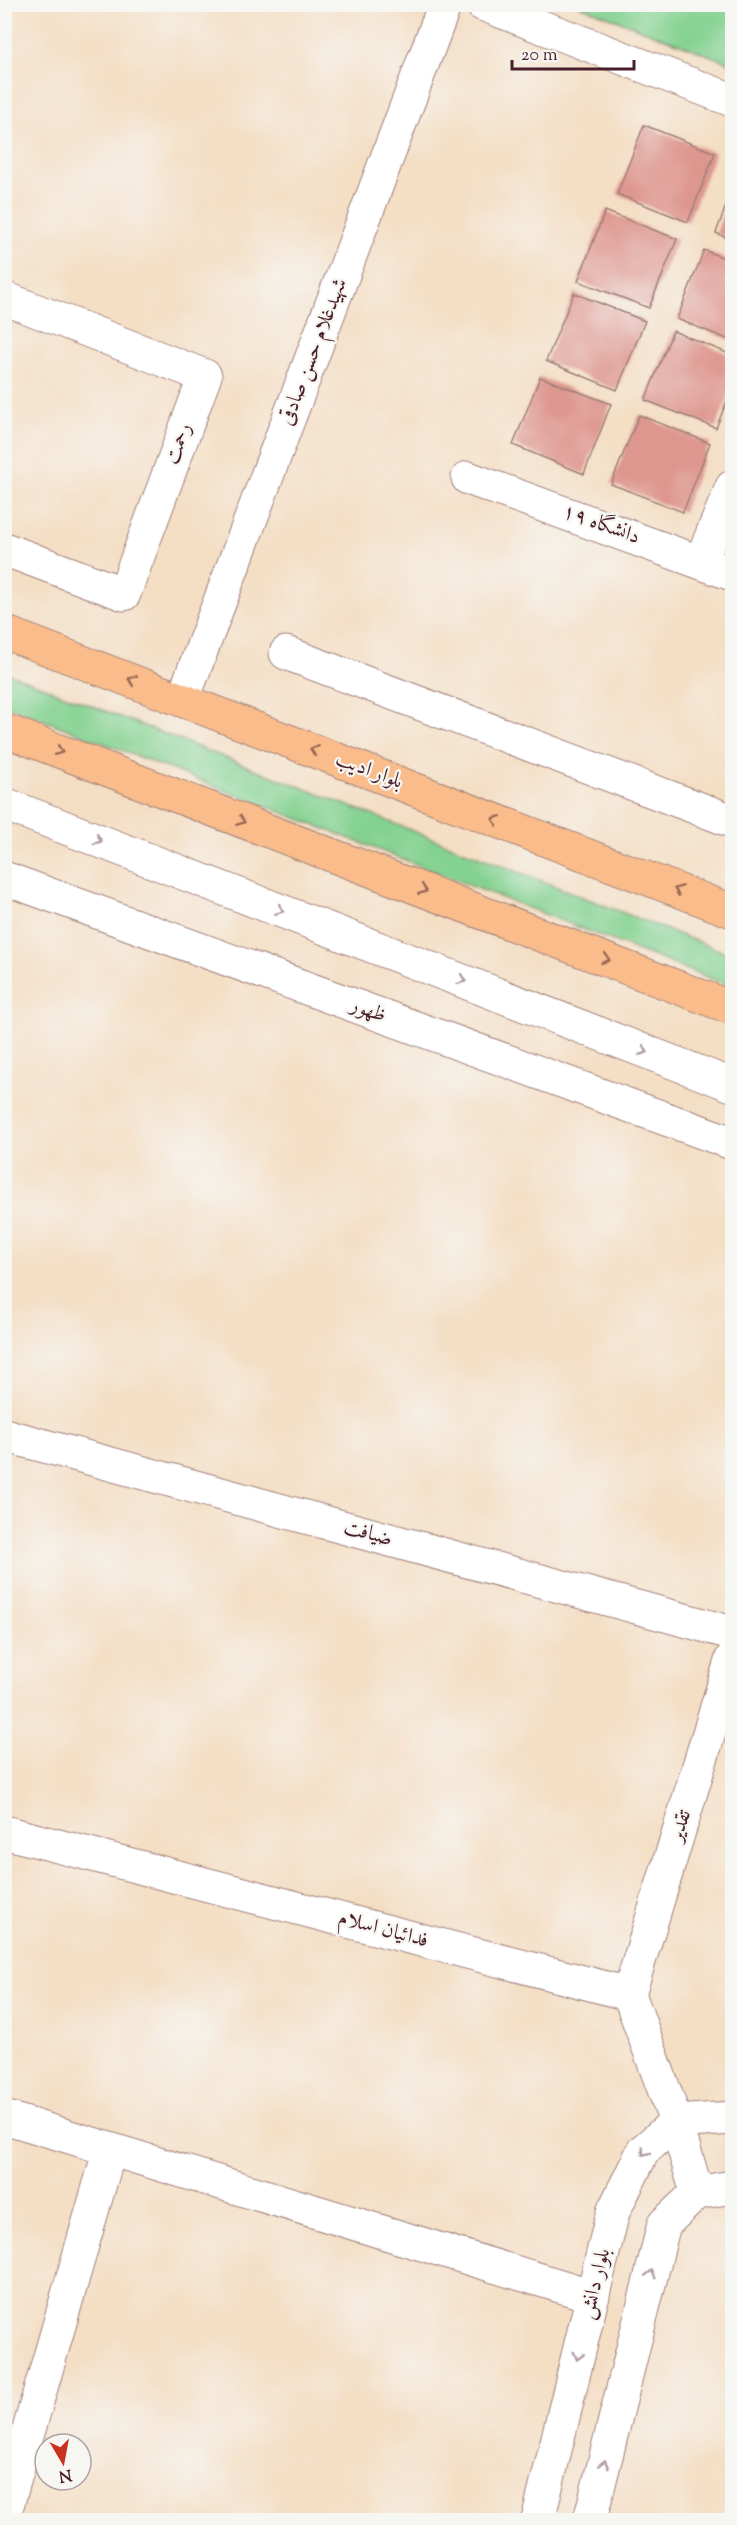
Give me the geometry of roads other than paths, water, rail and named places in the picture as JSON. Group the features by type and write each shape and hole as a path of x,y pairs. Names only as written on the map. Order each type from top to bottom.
{"main road":[{"name":"بلوار ادیب","path":"4,632 732,911"},
{"path":"4,730 732,1008"}],"street":[{"name":"شهیدغلام حسن صادقی","path":"183,699 445,4"},
{"path":"482,4 732,100"},
{"name":"رحمت","path":"4,298 205,376 124,594 4,549"},
{"name":"دانشگاه ۱۹","path":"468,478 702,561 732,574"},
{"path":"702,561 732,487"},
{"path":"286,653 732,821"},
{"path":"4,804 732,1085"},
{"path":"4,831 59,825"},
{"name":"ظهور","path":"4,878 732,1143"},
{"name":"ضیافت","path":"4,1435 732,1633"},
{"name":"تقدیر","path":"628,1994 732,1658"},
{"name":"فدائیان اسلام","path":"4,1832 628,1994"},
{"path":"628,1994 676,2122 697,2193"},
{"path":"4,2118 593,2296"},
{"path":"676,2122 732,2118"},
{"name":"بلوار دانش","path":"538,2520 613,2212 643,2151 676,2122"},
{"path":"4,2516 110,2150"},
{"path":"590,2520 664,2224 697,2193 732,2187"}]}
